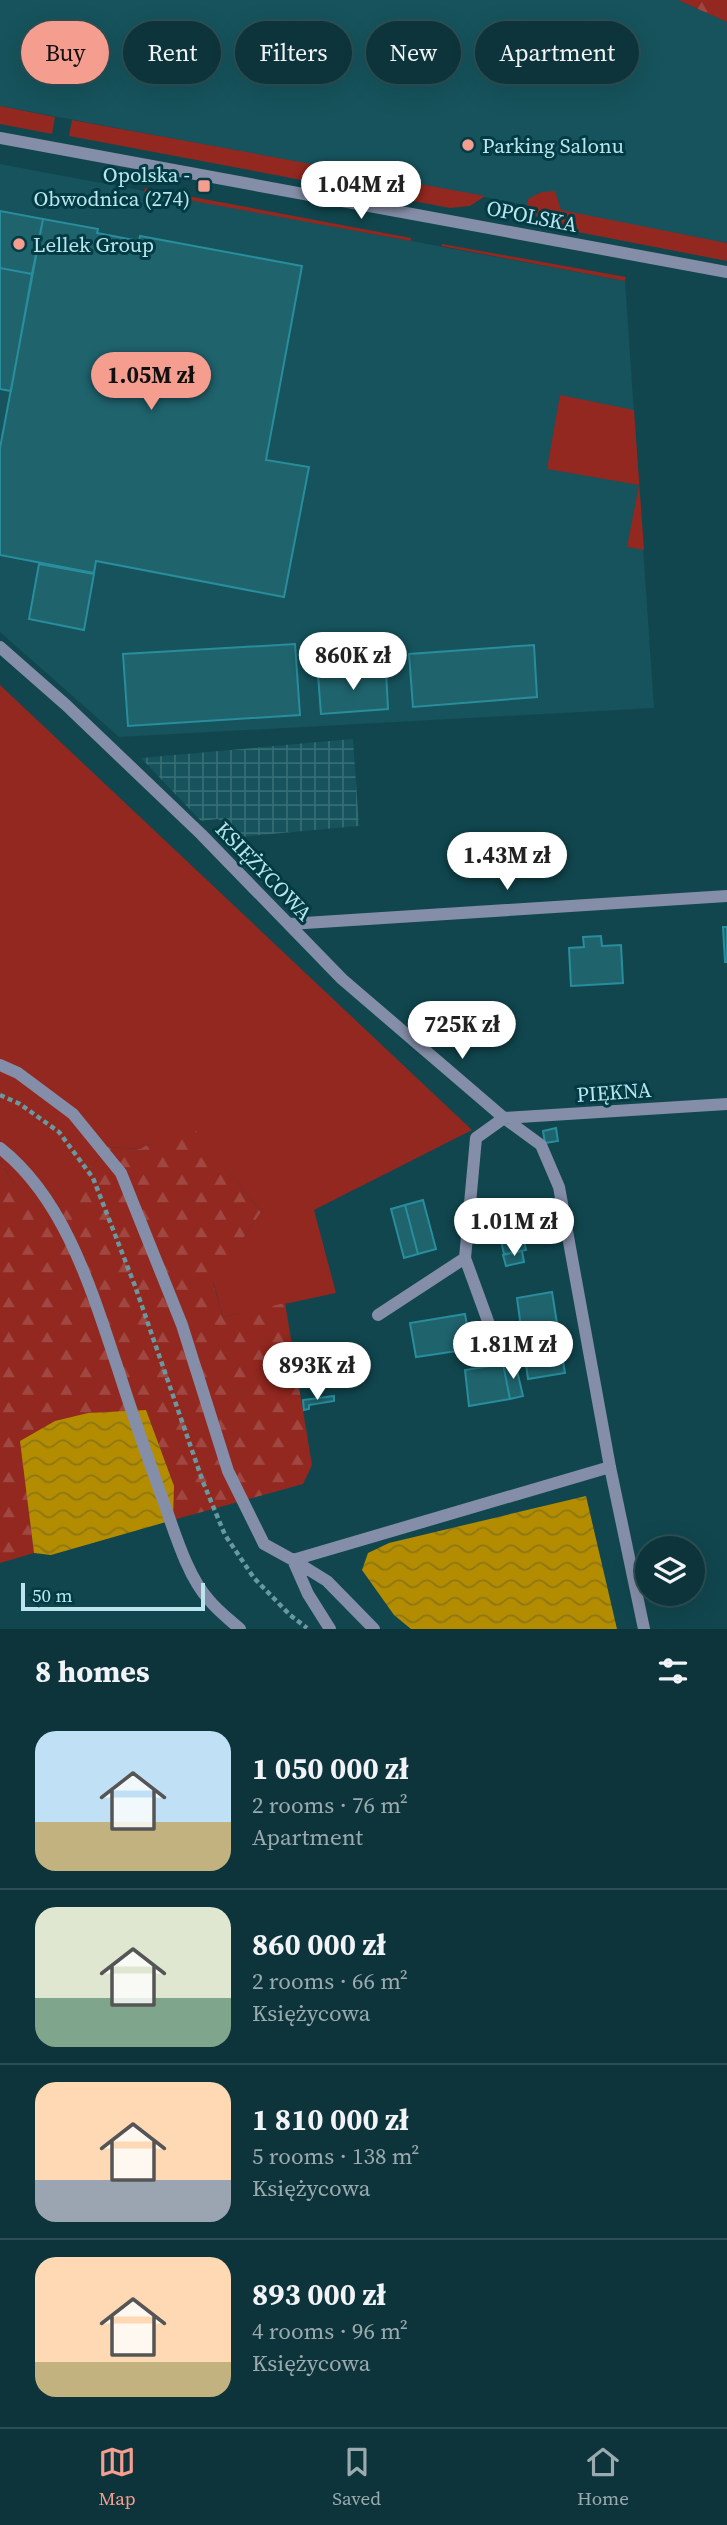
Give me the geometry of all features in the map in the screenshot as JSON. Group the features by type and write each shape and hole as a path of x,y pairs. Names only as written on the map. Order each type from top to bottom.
{"street":[{"name":"OPOLSKA","path":"0,138 727,272"},
{"name":"KSIĘŻYCOWA","path":"0,647 95,732 201,834 342,979 504,1118 541,1145 559,1187 610,1467 644,1629"},
{"path":"289,924 727,896"},
{"path":"0,1065 18,1073 73,1114 121,1173 182,1325 228,1471 264,1544 327,1581 374,1629"},
{"name":"PIĘKNA","path":"504,1118 727,1104"},
{"path":"497,1346 465,1258 476,1138 504,1118"},
{"path":"0,1148 16,1161 39,1189 64,1231 94,1299 183,1556 208,1599 240,1629"},
{"path":"377,1315 465,1258"},
{"path":"293,1560 610,1467"},
{"path":"293,1560 308,1594 330,1629"}],"path":[{"path":"0,1095 20,1104 59,1132 93,1178 135,1286 203,1482 225,1535 254,1578 290,1615 308,1629"}],"shaded area":[{"name":"Parking Salonu","path":"0,0 678,0 727,22 727,243 0,106"},
{"path":"0,164 625,281 654,708 119,737 0,632"},
{"path":"353,739 359,826 228,838 230,828 218,819 201,821 141,758"}],"green space":[{"path":"678,0 727,0 727,22"},
{"path":"0,106 55,117 52,134 0,124"},
{"path":"72,120 485,196 470,206 450,208 69,136"},
{"path":"145,188 411,238 411,241 144,192"},
{"path":"555,191 561,210 727,243 727,261 557,228 540,218 527,204 529,198 542,192"},
{"path":"442,244 626,277 625,281 441,246"},
{"path":"560,395 634,410 644,550 627,547 639,485 547,469"},
{"path":"0,685 472,1130 314,1210 336,1293 223,1317 213,1281 261,1212 189,1123 140,1149 108,1147 40,1228 0,1161"},
{"path":"189,1122 261,1212 213,1282 223,1317 285,1303 312,1465 303,1484 173,1520 21,1441 34,1553 0,1563 0,1161 40,1227 108,1147 140,1149"}],"water":[{"path":"146,1410 174,1486 173,1520 51,1555 34,1553 20,1441 55,1421 88,1413"},
{"path":"586,1496 617,1629 411,1629 394,1615 362,1570 368,1553 389,1543"}],"building":[{"name":"Lellek Group","path":"0,211 43,219 32,274 0,268"},
{"path":"43,219 98,229 97,233 139,241 140,236 302,266 266,460 309,467 284,597 96,561 94,573 0,555 0,448"},
{"path":"0,268 32,274 11,391 0,389"},
{"path":"39,564 94,574 84,630 29,619"},
{"path":"295,644 300,715 128,726 123,654"},
{"path":"534,645 537,697 413,707 409,654"},
{"path":"386,670 388,709 321,714 318,675"},
{"path":"723,927 727,927 727,962 725,962"},
{"path":"601,936 602,946 621,945 623,983 571,986 569,948 584,947 583,937"},
{"path":"556,1128 558,1141 545,1143 543,1131"},
{"path":"423,1200 436,1249 418,1254 405,1205"},
{"path":"405,1205 418,1254 404,1258 391,1209"},
{"path":"523,1237 526,1250 504,1254 501,1241"},
{"path":"522,1251 524,1262 506,1266 503,1255"},
{"path":"552,1292 565,1373 528,1379 517,1298"},
{"path":"465,1314 471,1349 416,1357 410,1323"},
{"path":"515,1362 523,1396 510,1399 503,1364"},
{"path":"503,1364 510,1399 469,1406 465,1370"},
{"path":"334,1396 334,1401 309,1405 309,1409 304,1410 303,1400"}],"place":[{"name":"Parking Salonu","path":"468,145"},
{"name":"Opolska - Obwodnica (274)","path":"204,186"},
{"name":"Lellek Group","path":"19,244"}]}
